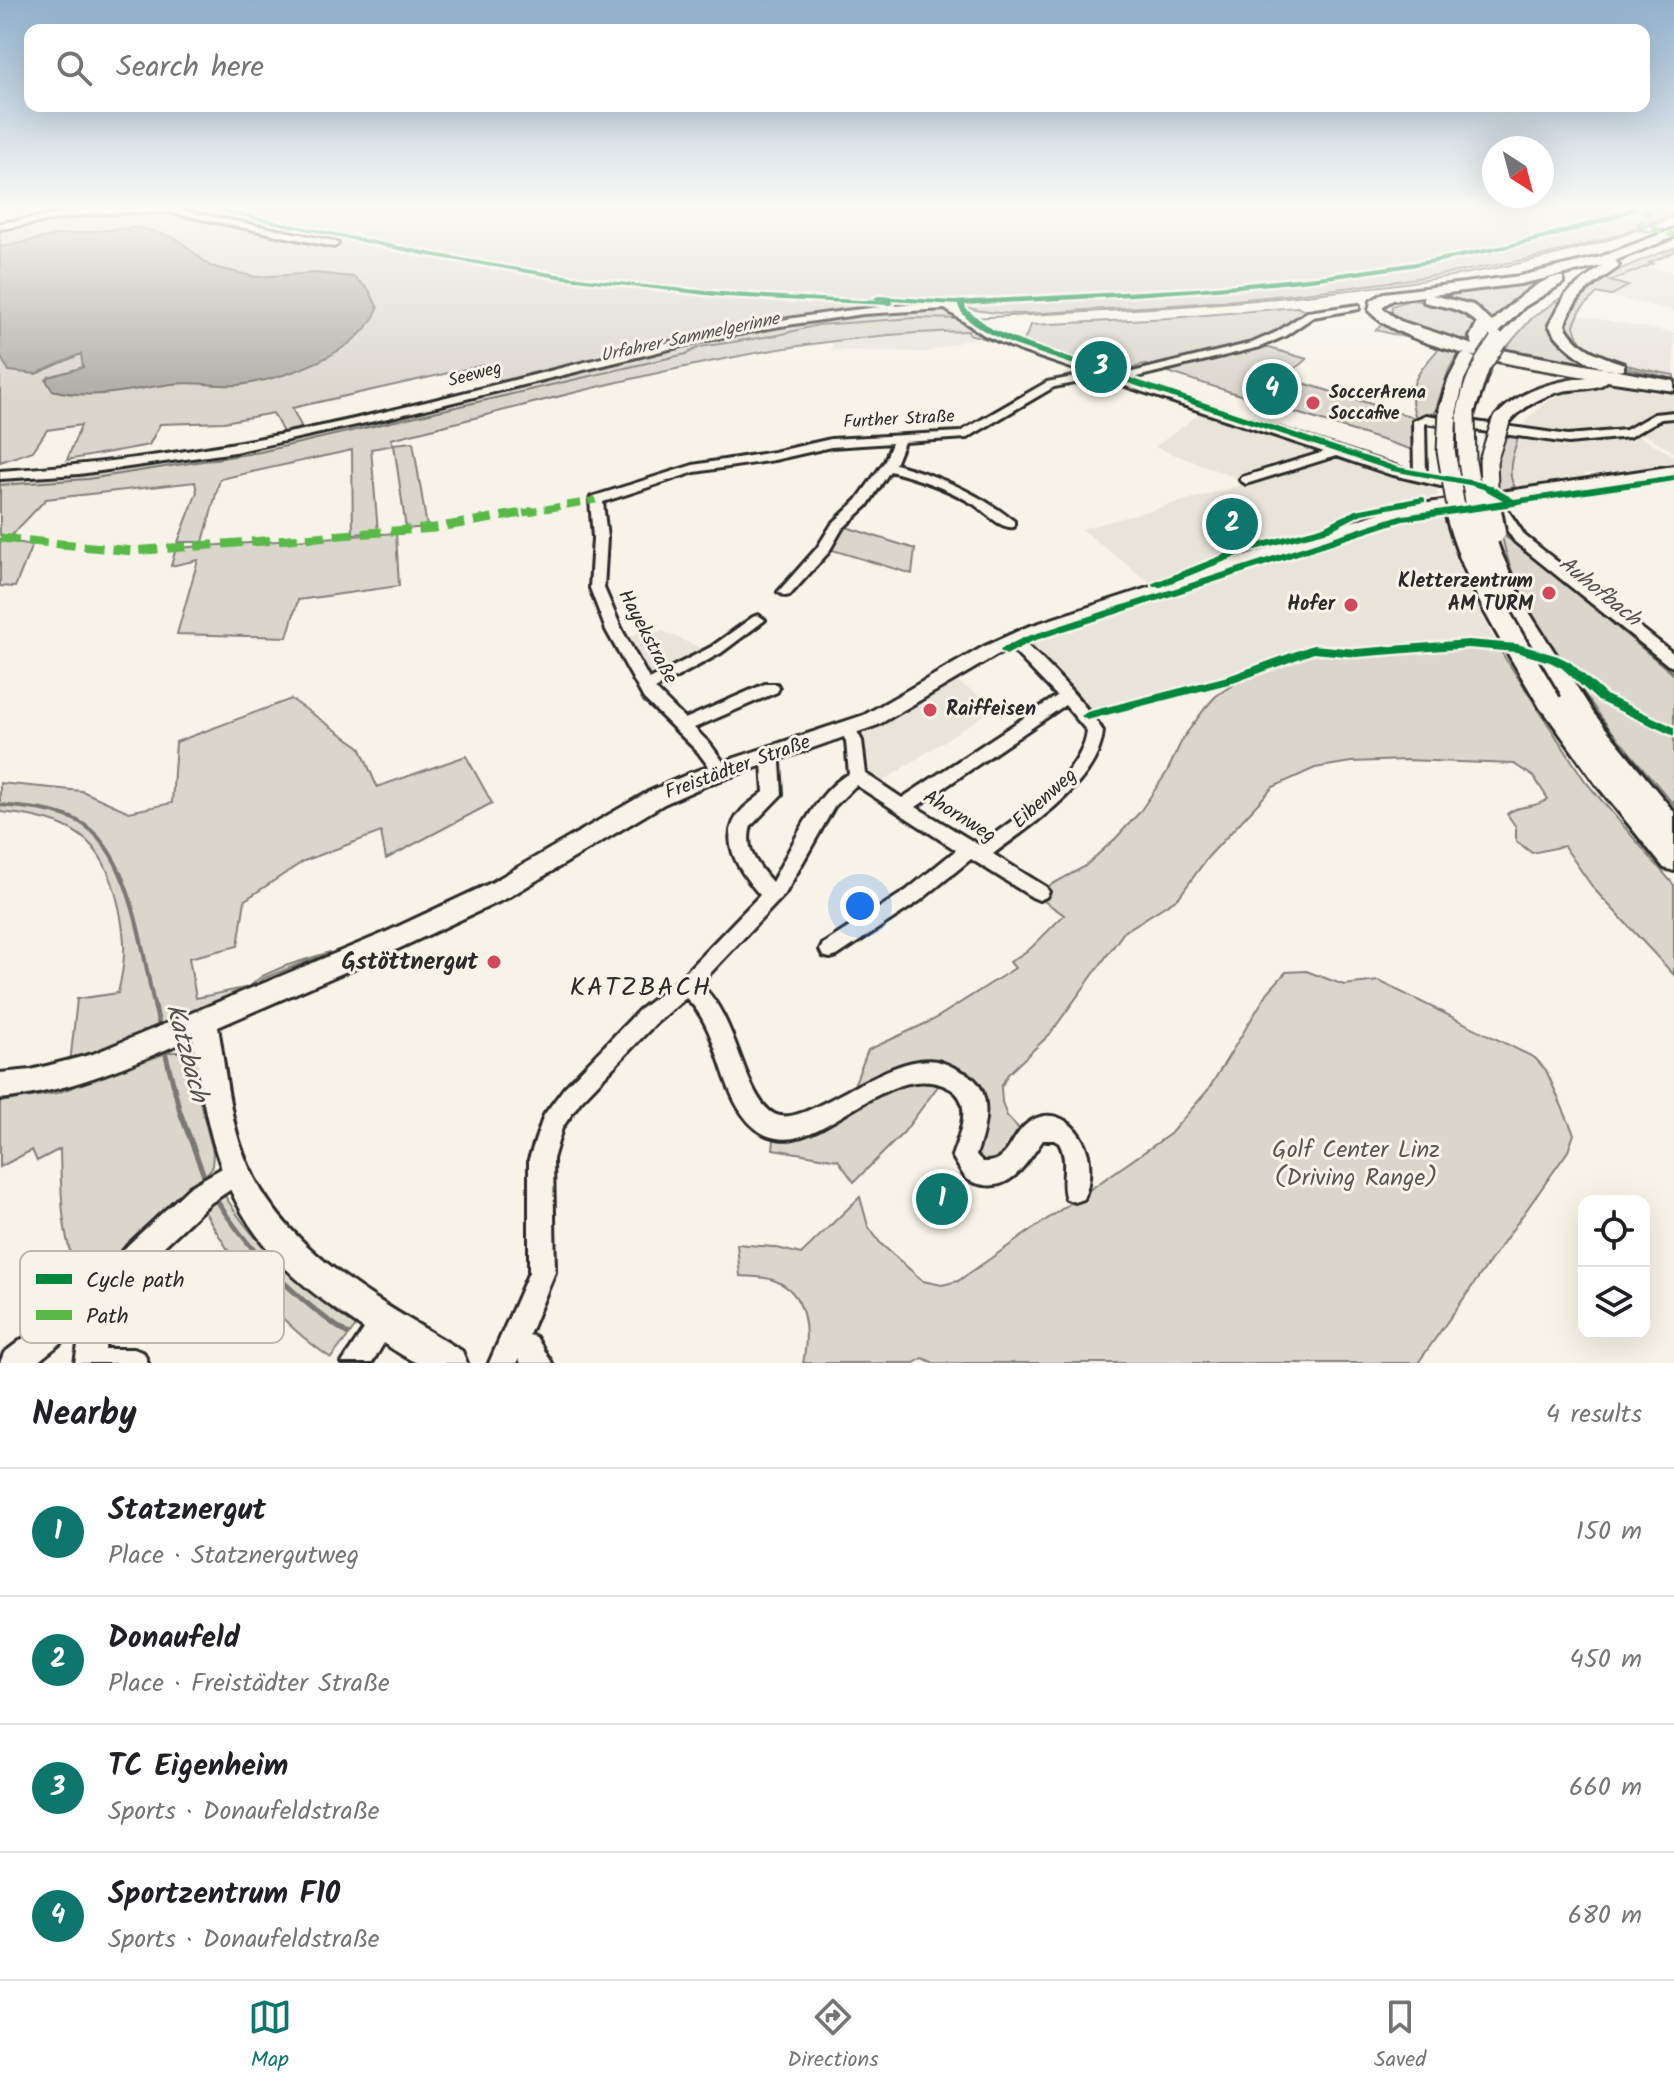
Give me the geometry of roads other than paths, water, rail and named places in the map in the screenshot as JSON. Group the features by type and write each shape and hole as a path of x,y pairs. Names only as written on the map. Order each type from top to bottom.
{"highway":[{"path":"1566,271 1520,280 1389,296 1376,304 1376,311 1394,326 1456,345 1521,360 1649,382"},
{"path":"1485,340 1549,296 1594,271"},
{"path":"1599,271 1571,296 1560,314 1558,330 1570,344 1599,359 1672,382"},
{"path":"1672,382 1543,361 1456,341 1400,324 1388,314 1387,308 1397,301 1411,299 1458,305 1483,320 1485,340 1476,360 1456,380 1457,412 1472,502 1487,550 1510,600 1550,666 1600,737 1674,830"},
{"path":"1510,600 1508,573 1497,542 1488,488 1489,451 1501,421 1522,401 1566,385 1610,381 1672,382"},
{"path":"1457,412 1445,460 1460,529 1500,619 1550,703 1605,777 1674,860"}],"main road":[{"name":"Freistädter Straße","path":"0,1086 60,1077 204,1023 476,902 656,798 721,771 871,720 1011,640 1395,513 1674,471"},
{"path":"204,1023 215,1091 218,1184 248,1197 286,1245 340,1292 450,1363"}],"street":[{"path":"1116,379 1256,345 1276,337 1310,314 1356,307"},
{"name":"Seeweg","path":"0,475 99,469 207,455 349,425 600,362 760,327 882,309 955,308 1006,342 1101,374"},
{"path":"1101,374 1337,452 1471,490 1488,498 1498,506 1520,539 1674,662"},
{"name":"Further Straße","path":"596,500 703,467 841,441 963,435 1051,384 1101,374"},
{"path":"1420,478 1419,423 1426,418 1568,439 1629,433 1658,416 1674,415"},
{"path":"785,592 823,550 837,527 862,503 887,466 899,439"},
{"path":"1246,480 1337,452"},
{"path":"887,466 955,488 981,502 1009,524"},
{"name":"Hayekstraße","path":"596,500 600,538 598,594 645,688 711,756 721,771"},
{"path":"645,688 716,650 758,620"},
{"name":"Eibenweg","path":"830,950 914,895 1067,784 1091,754 1096,734 1092,724 1011,640"},
{"path":"682,727 771,688"},
{"path":"902,807 1066,697"},
{"path":"508,1353 542,1272 541,1159 552,1123 572,1095 647,1017 686,985 784,881 827,803 845,783 858,777 854,741 848,730"},
{"path":"767,756 771,763 773,794 747,816 741,825 738,845 740,854 772,895"},
{"name":"Ahornweg","path":"858,777 1039,892"},
{"path":"686,985 702,997 717,1018 742,1087 769,1125 782,1129 805,1125 890,1078 917,1072 944,1074 966,1087 975,1106 975,1123 964,1156 974,1171 984,1177 996,1174 1013,1163 1036,1131 1053,1129 1069,1139 1079,1154 1075,1190"},
{"path":"140,1251 218,1184"},
{"path":"356,1363 384,1321"},
{"path":"14,1363 39,1343"},
{"path":"89,1363 92,1343"},
{"path":"508,1353 526,1347 538,1363"},
{"path":"103,1363 134,1363"}],"waterway":[{"name":"Urfahrer Sammelgerinne","path":"970,318 1242,301 1419,281 1481,271"},
{"name":"Urfahrer Sammelgerinne","path":"0,485 88,479 260,452 686,354 700,347 778,335 818,325 915,318 963,319"},
{"name":"Auhofbach","path":"1504,535 1527,551"},
{"name":"Auhofbach","path":"1548,569 1674,674"},
{"name":"Katzbach","path":"0,805 59,814 78,821 96,835 111,855 132,905 155,1009"},
{"name":"Katzbach","path":"155,1007 160,1028"},
{"name":"Katzbach","path":"164,1047 180,1112 206,1181"},
{"name":"Katzbach","path":"215,1198 254,1251"},
{"name":"Katzbach","path":"284,1283 348,1334"}],"place":[{"name":"TC Eigenheim","path":"1101,367"},
{"name":"Sportzentrum F10","path":"1272,389"},
{"name":"SoccerArena Soccafive","path":"1313,403"},
{"name":"Donaufeld","path":"1232,524"},
{"name":"Kletterzentrum AM TURM","path":"1549,593"},
{"name":"Hofer","path":"1351,605"},
{"name":"Raiffeisen","path":"930,710"},
{"name":"Gstöttnergut","path":"494,962"},
{"name":"Statznergut","path":"942,1199"}],"district":[{"name":"KATZBACH","path":"641,988"}],"park label":[{"name":"Golf Center Linz (Driving Range)","path":"1356,1164"}]}
